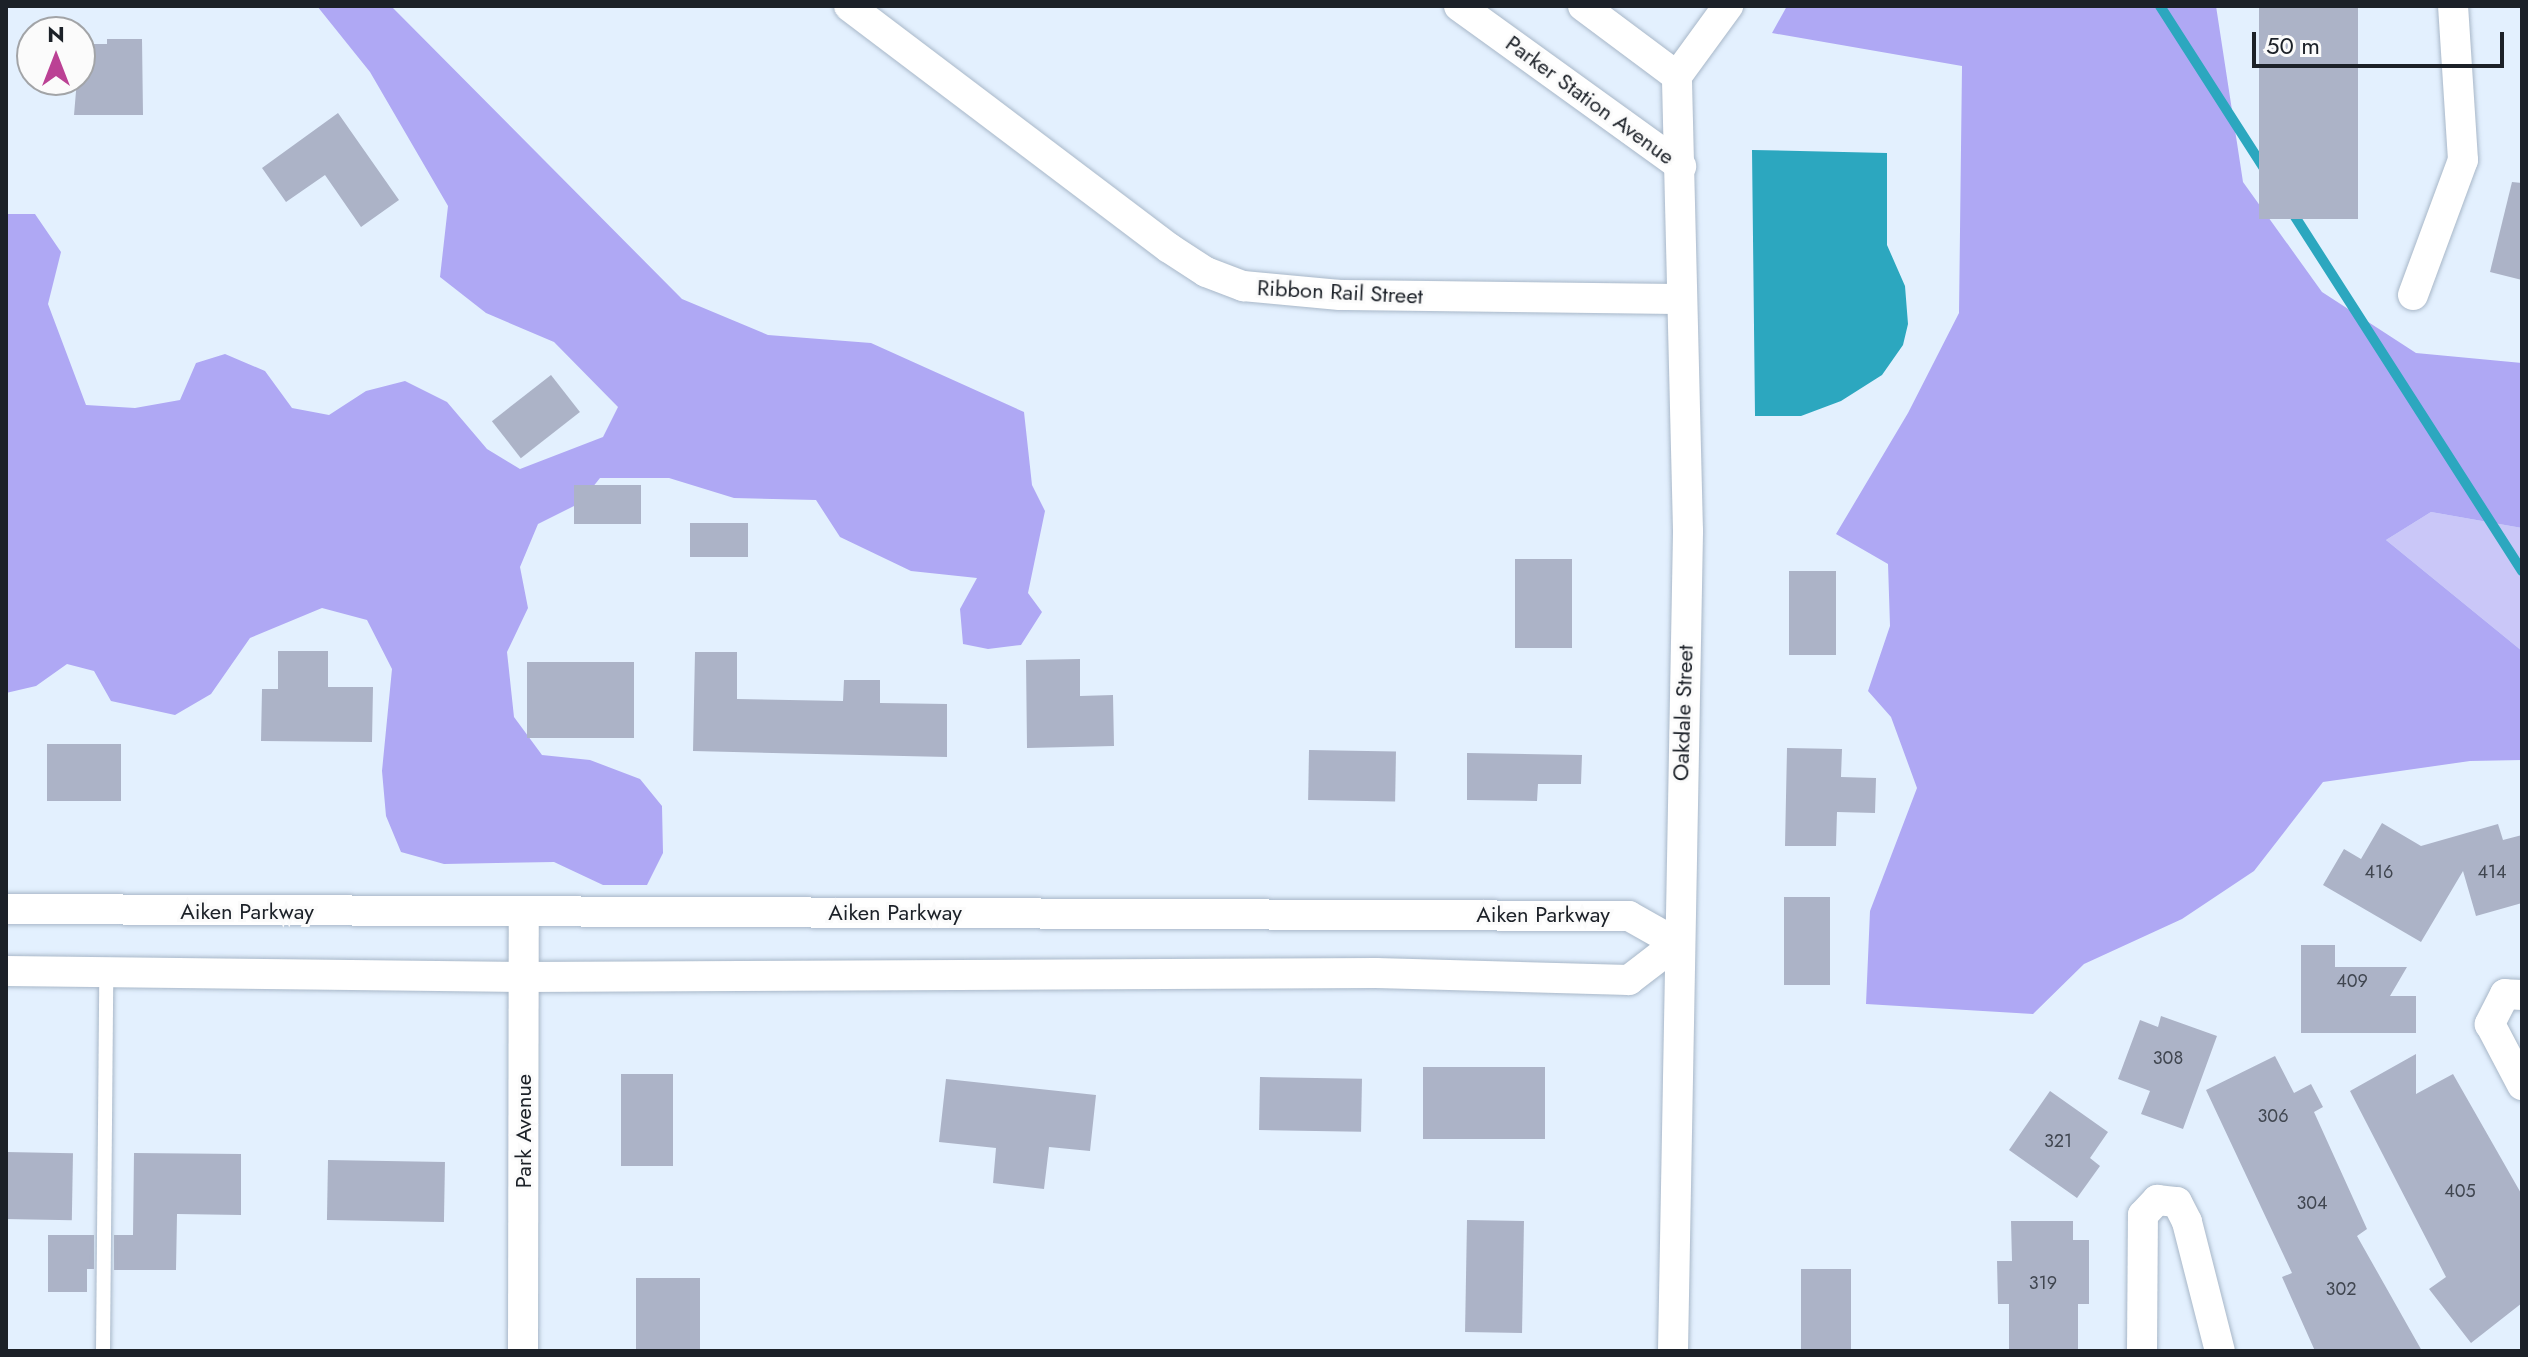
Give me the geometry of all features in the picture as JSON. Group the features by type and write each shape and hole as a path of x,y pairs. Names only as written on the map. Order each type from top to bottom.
{"street":[{"name":"Ribbon Rail Street","path":"849,6 1169,248 1206,272 1243,286 1340,295 1682,299"},
{"name":"Parker Station Avenue","path":"1459,6 1681,166"},
{"path":"1583,6 1677,76 1728,6"},
{"path":"2413,295 2463,160 2453,6"},
{"name":"Oakdale Street","path":"1673,1351 1677,943 1688,531 1677,76"},
{"name":"Aiken Parkway","path":"6,909 1629,916 1677,943"},
{"name":"Park Avenue","path":"523,1351 524,912"},
{"path":"6,971 524,977 1376,973 1629,980 1677,943"},
{"path":"2522,995 2505,994 2490,1024 2522,1085"},
{"path":"2142,1351 2143,1215 2157,1200 2177,1202 2187,1222 2220,1351"}],"lane":[{"path":"103,1351 106,973"}],"shaded area":[{"path":"317,6 391,6 682,299 768,335 871,343 1024,412 1032,485 1045,511 1028,593 1042,612 1021,645 988,649 963,644 960,609 977,578 911,571 840,537 816,500 734,498 669,478 600,478 580,503 538,524 520,567 528,608 507,652 514,717 542,755 590,760 640,779 662,806 663,853 647,885 603,885 554,862 444,864 401,852 386,816 382,771 392,669 367,620 322,608 250,638 211,694 175,715 111,701 94,671 67,664 36,686 6,693 6,214 35,214 61,252 48,304 86,405 135,408 180,400 196,363 225,354 265,371 292,408 329,415 366,391 405,381 447,402 487,449 520,469 603,437 618,407 554,342 486,313 440,277 448,206 370,72"},
{"path":"1787,6 2216,6 2243,182 2322,292 2416,353 2522,363 2522,528 2431,512 2386,540 2522,651 2522,760 2470,761 2323,782 2254,871 2182,919 2084,964 2033,1014 1866,1004 1870,911 1917,788 1891,717 1868,691 1890,626 1888,564 1836,534 1908,413 1959,313 1962,66 1772,33"},
{"path":"1752,150 1887,153 1887,245 1905,286 1908,324 1903,345 1882,375 1841,401 1801,416 1755,416"},
{"path":"2431,512 2522,528 2522,651 2386,540"}],"building":[{"path":"2259,6 2358,6 2358,219 2259,219"},
{"path":"107,39 142,39 143,115 74,115 76,96 96,96 96,44 107,44"},
{"path":"338,113 399,200 361,227 325,175 286,202 262,168"},
{"path":"2512,182 2522,183 2522,280 2490,272"},
{"path":"551,375 580,412 521,458 492,421"},
{"path":"574,485 641,485 641,524 574,524"},
{"path":"690,523 748,523 748,557 690,557"},
{"path":"1515,559 1572,559 1572,648 1515,648"},
{"path":"1789,571 1836,571 1836,655 1789,655"},
{"path":"278,651 328,651 328,687 373,687 372,742 261,741 262,689 278,689"},
{"path":"695,652 737,652 737,699 843,701 844,680 880,680 880,703 947,704 947,757 693,751"},
{"path":"1080,659 1080,696 1113,695 1114,746 1027,748 1026,660"},
{"path":"527,662 634,662 634,738 527,738"},
{"path":"47,744 121,744 121,801 47,801"},
{"path":"1787,748 1842,749 1841,777 1876,778 1875,813 1837,812 1836,846 1785,846"},
{"path":"1309,750 1396,752 1395,802 1308,800"},
{"path":"1467,753 1582,755 1581,784 1538,784 1537,801 1467,800"},
{"path":"2382,823 2421,846 2498,824 2503,840 2522,835 2522,903 2476,916 2463,871 2421,942 2323,885 2344,849 2361,859"},
{"path":"1784,897 1830,897 1830,985 1784,985"},
{"path":"2301,945 2335,945 2335,967 2407,967 2390,996 2416,996 2416,1033 2301,1033"},
{"path":"2161,1016 2217,1036 2183,1129 2141,1114 2150,1091 2118,1079 2140,1020 2158,1027"},
{"path":"2416,1054 2416,1094 2453,1074 2522,1195 2522,1303 2471,1343 2429,1289 2446,1277 2350,1091"},
{"path":"2275,1056 2294,1093 2311,1084 2323,1107 2314,1112 2367,1229 2357,1236 2422,1351 2315,1351 2282,1277 2292,1273 2206,1090"},
{"path":"1423,1067 1545,1067 1545,1139 1423,1139"},
{"path":"621,1074 673,1074 673,1166 621,1166"},
{"path":"1260,1077 1362,1079 1361,1132 1259,1130"},
{"path":"946,1079 1096,1095 1090,1151 1049,1147 1044,1189 993,1183 996,1148 939,1142"},
{"path":"2050,1091 2108,1132 2090,1158 2100,1166 2077,1198 2009,1150"},
{"path":"6,1152 73,1153 72,1220 6,1219"},
{"path":"134,1153 241,1154 241,1215 177,1214 176,1270 114,1270 114,1235 133,1235"},
{"path":"328,1160 445,1162 444,1222 327,1220"},
{"path":"1467,1220 1524,1221 1522,1333 1465,1332"},
{"path":"2011,1221 2073,1221 2073,1240 2089,1240 2089,1304 2078,1304 2078,1351 2009,1351 2009,1304 1998,1304 1997,1261 2012,1261"},
{"path":"48,1235 94,1235 94,1269 87,1269 87,1292 48,1292"},
{"path":"1801,1269 1851,1269 1851,1351 1801,1351"},
{"path":"636,1278 700,1278 700,1351 636,1351"}],"waterway":[{"path":"2160,6 2522,571"}]}
